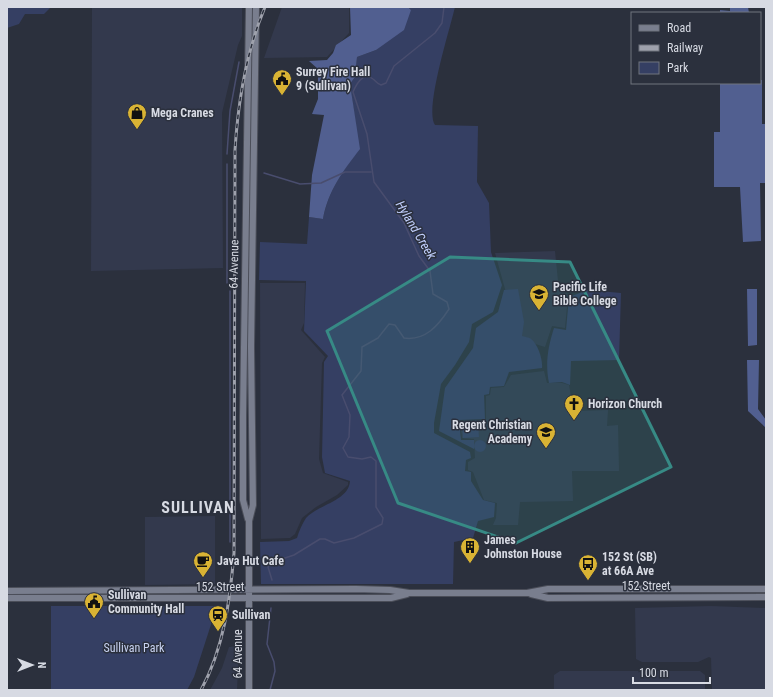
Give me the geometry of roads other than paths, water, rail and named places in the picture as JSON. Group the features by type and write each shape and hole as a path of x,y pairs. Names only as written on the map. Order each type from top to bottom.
{"main road":[{"name":"64 Avenue","path":"249,7 243,500 249,521"},
{"name":"64 Avenue","path":"249,690 249,521 252,505 251,347 256,7"},
{"path":"246,209 253,209"},
{"name":"152 Street","path":"7,591 390,590 409,593 527,593 548,589 766,589"},
{"name":"152 Street","path":"7,598 391,598 409,593"},
{"name":"152 Street","path":"527,593 548,598 766,597"}],"waterway":[{"name":"Hyland Creek","path":"272,580 268,567 270,563 294,555 320,539 325,539 334,543 354,538 382,524 383,518 376,507 376,461 371,457 362,459 348,457 343,448 349,437 350,415 342,395 361,371 362,347 378,338 389,324 395,325 404,338 418,337 425,335 430,331 449,309 447,302 433,294 430,271 419,256 404,223 374,182 367,134 353,92 360,80 366,77 369,77 381,85 386,83 394,66 435,33 442,23 444,7"},
{"path":"227,154 230,111 239,62"},
{"path":"227,164 227,283"},
{"path":"264,173 300,184 321,183 345,172 371,172"},
{"path":"230,291 230,542"},
{"name":"Hyland Creek","path":"270,690 275,671 274,662 267,644 271,608"}],"railway":[{"path":"201,690 209,674 225,623 234,553 235,150 238,114 244,77 258,24 265,7"}],"place":[{"name":"Surrey Fire Hall 9 (Sullivan)","path":"282,96"},
{"name":"Mega Cranes","path":"137,130"},
{"name":"Pacific Life Bible College","path":"539,311"},
{"name":"Horizon Church","path":"574,421"},
{"name":"Regent Christian Academy","path":"546,449"},
{"name":"James Johnston House","path":"470,564"},
{"name":"Java Hut Cafe","path":"203,578"},
{"name":"152 St (SB) at 66A Ave","path":"588,581"},
{"name":"Sullivan Community Hall","path":"94,619"},
{"name":"Sullivan","path":"218,632"}],"district":[{"name":"SULLIVAN","path":"198,507"}],"park label":[{"name":"Sullivan Park","path":"134,648"}]}
